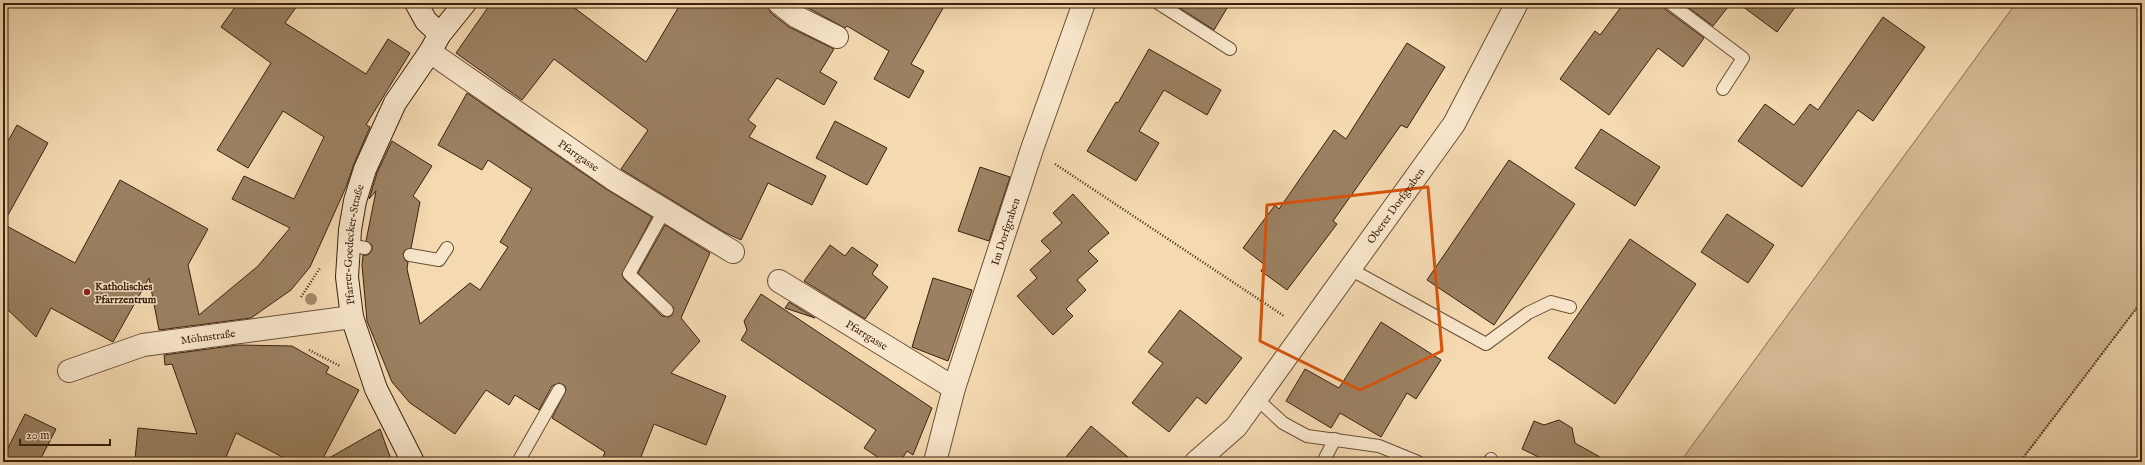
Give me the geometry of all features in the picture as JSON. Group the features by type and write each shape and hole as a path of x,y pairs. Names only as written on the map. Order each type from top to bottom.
{"street":[{"name":"Pfarrgasse","path":"416,3 426,21 435,43 613,179 733,252"},
{"name":"Pfarrer-Goedecker-Straße","path":"413,462 376,389 352,317 347,277 357,246 355,201 365,169 395,103 435,43 465,3"},
{"path":"779,3 797,17 837,37"},
{"name":"Im Dorfgraben","path":"935,462 954,388 1032,149 1084,3"},
{"name":"Oberer Dorfgraben","path":"1196,462 1236,427 1454,124 1517,3"},
{"name":"Pfarrgasse","path":"779,281 954,388"},
{"name":"Möhnstraße","path":"69,371 143,345 352,317"}],"lane":[{"path":"1158,3 1230,49"},
{"path":"1670,3 1742,58 1723,89"},
{"path":"664,211 629,274 667,310"},
{"path":"410,255 439,260 448,248"},
{"path":"1350,269 1486,344 1528,313 1551,302 1570,307"},
{"path":"518,462 559,390"},
{"path":"1256,398 1283,423 1306,436 1379,446 1418,462"},
{"path":"1322,462 1335,439"}],"path":[{"path":"1032,149 1306,330"},
{"path":"2020,462 2142,301"}],"highlighted area":[{"path":"1428,187 1442,351 1360,390 1260,341 1267,205"}],"shaded area":[{"path":"2016,3 2142,3 2142,301 2020,462 1680,462"},
{"path":"2142,449 2142,462 2132,462"}],"building":[{"path":"238,3 299,3 285,23 366,74 388,39 410,53 366,125 370,127 346,187 310,267 291,290 251,318 159,330 149,278 113,342 51,308 36,337 3,305 3,224 75,263 120,180 208,229 188,265 199,315 258,266 290,228 232,199 244,176 294,199 324,137 283,111 248,168 217,150 271,63 221,27"},
{"path":"491,3 568,3 646,62 681,3 767,3 771,13 789,27 834,49 820,72 837,82 824,105 777,78 748,120 756,126 749,137 826,176 812,205 768,183 741,240 724,232 621,169 648,130 554,59 522,100 456,53"},
{"path":"799,3 946,3 911,64 924,71 909,98 874,79 889,51 847,26 845,28"},
{"path":"1172,3 1230,3 1214,30"},
{"path":"1624,3 1663,3 1665,9 1704,38 1683,67 1658,48 1609,115 1560,79 1595,31 1600,35"},
{"path":"1682,3 1731,3 1713,26"},
{"path":"1738,3 1798,3 1777,32"},
{"path":"1883,17 1925,47 1873,121 1858,110 1802,187 1738,141 1765,104 1794,125 1810,104 1818,110"},
{"path":"1407,43 1445,67 1407,128 1401,125 1333,221 1337,224 1287,290 1261,271 1265,265 1243,248 1275,205 1279,209 1334,130 1346,139"},
{"path":"1149,49 1221,90 1207,115 1164,90 1139,131 1159,143 1136,181 1087,151 1116,102 1118,103"},
{"path":"467,93 606,189 652,217 622,274 624,279 662,316 669,317 672,315 674,308 638,273 665,225 710,253 681,318 700,341 671,373 726,396 706,445 654,424 639,462 601,462 605,452 552,418 566,390 565,386 559,383 552,386 539,410 515,395 509,405 486,390 455,434 410,403 392,382 367,321 362,265 363,255 368,255 372,250 372,245 366,241 376,191 369,199 377,173 392,141 432,166 413,196 420,202 411,248 405,250 403,254 405,260 408,262 407,269 420,324 470,283 480,290 508,247 500,242 532,189 488,160 482,170 438,145"},
{"path":"835,121 887,148 867,185 816,158"},
{"path":"17,125 48,143 3,224 3,150"},
{"path":"1601,129 1660,167 1635,206 1575,168"},
{"path":"1509,160 1575,204 1494,325 1427,280"},
{"path":"980,167 1010,177 989,241 958,231"},
{"path":"1073,194 1109,233 1088,251 1098,261 1077,280 1086,290 1066,309 1073,316 1053,335 1017,296 1037,278 1030,270 1051,251 1041,241 1062,223 1053,213"},
{"path":"1727,214 1774,245 1748,283 1701,252"},
{"path":"1630,239 1696,284 1615,404 1548,358"},
{"path":"830,245 845,256 852,247 878,265 872,274 888,287 865,319 804,281"},
{"path":"933,278 972,290 948,361 912,347"},
{"path":"761,294 932,408 913,455 907,451 900,462 885,462 864,448 876,430 741,340 747,330 744,321"},
{"path":"789,302 815,318 785,308"},
{"path":"1180,310 1242,358 1206,404 1197,397 1169,432 1132,403 1163,363 1148,352"},
{"path":"1381,322 1441,360 1416,399 1407,393 1381,437 1340,413 1331,428 1286,401 1305,369 1339,388"},
{"path":"238,345 292,346 329,367 326,373 359,390 321,462 292,462 236,433 224,462 169,462 135,459 138,428 197,434 172,364 165,365 164,355"},
{"path":"25,414 56,429 39,462 3,462 3,458"},
{"path":"1559,420 1572,428 1575,443 1609,462 1549,462 1522,449 1534,421 1544,425"},
{"path":"1091,426 1134,462 1062,462"},
{"path":"380,429 392,462 322,462"}],"place":[{"name":"Katholisches Pfarrzentrum","path":"87,292"}]}
